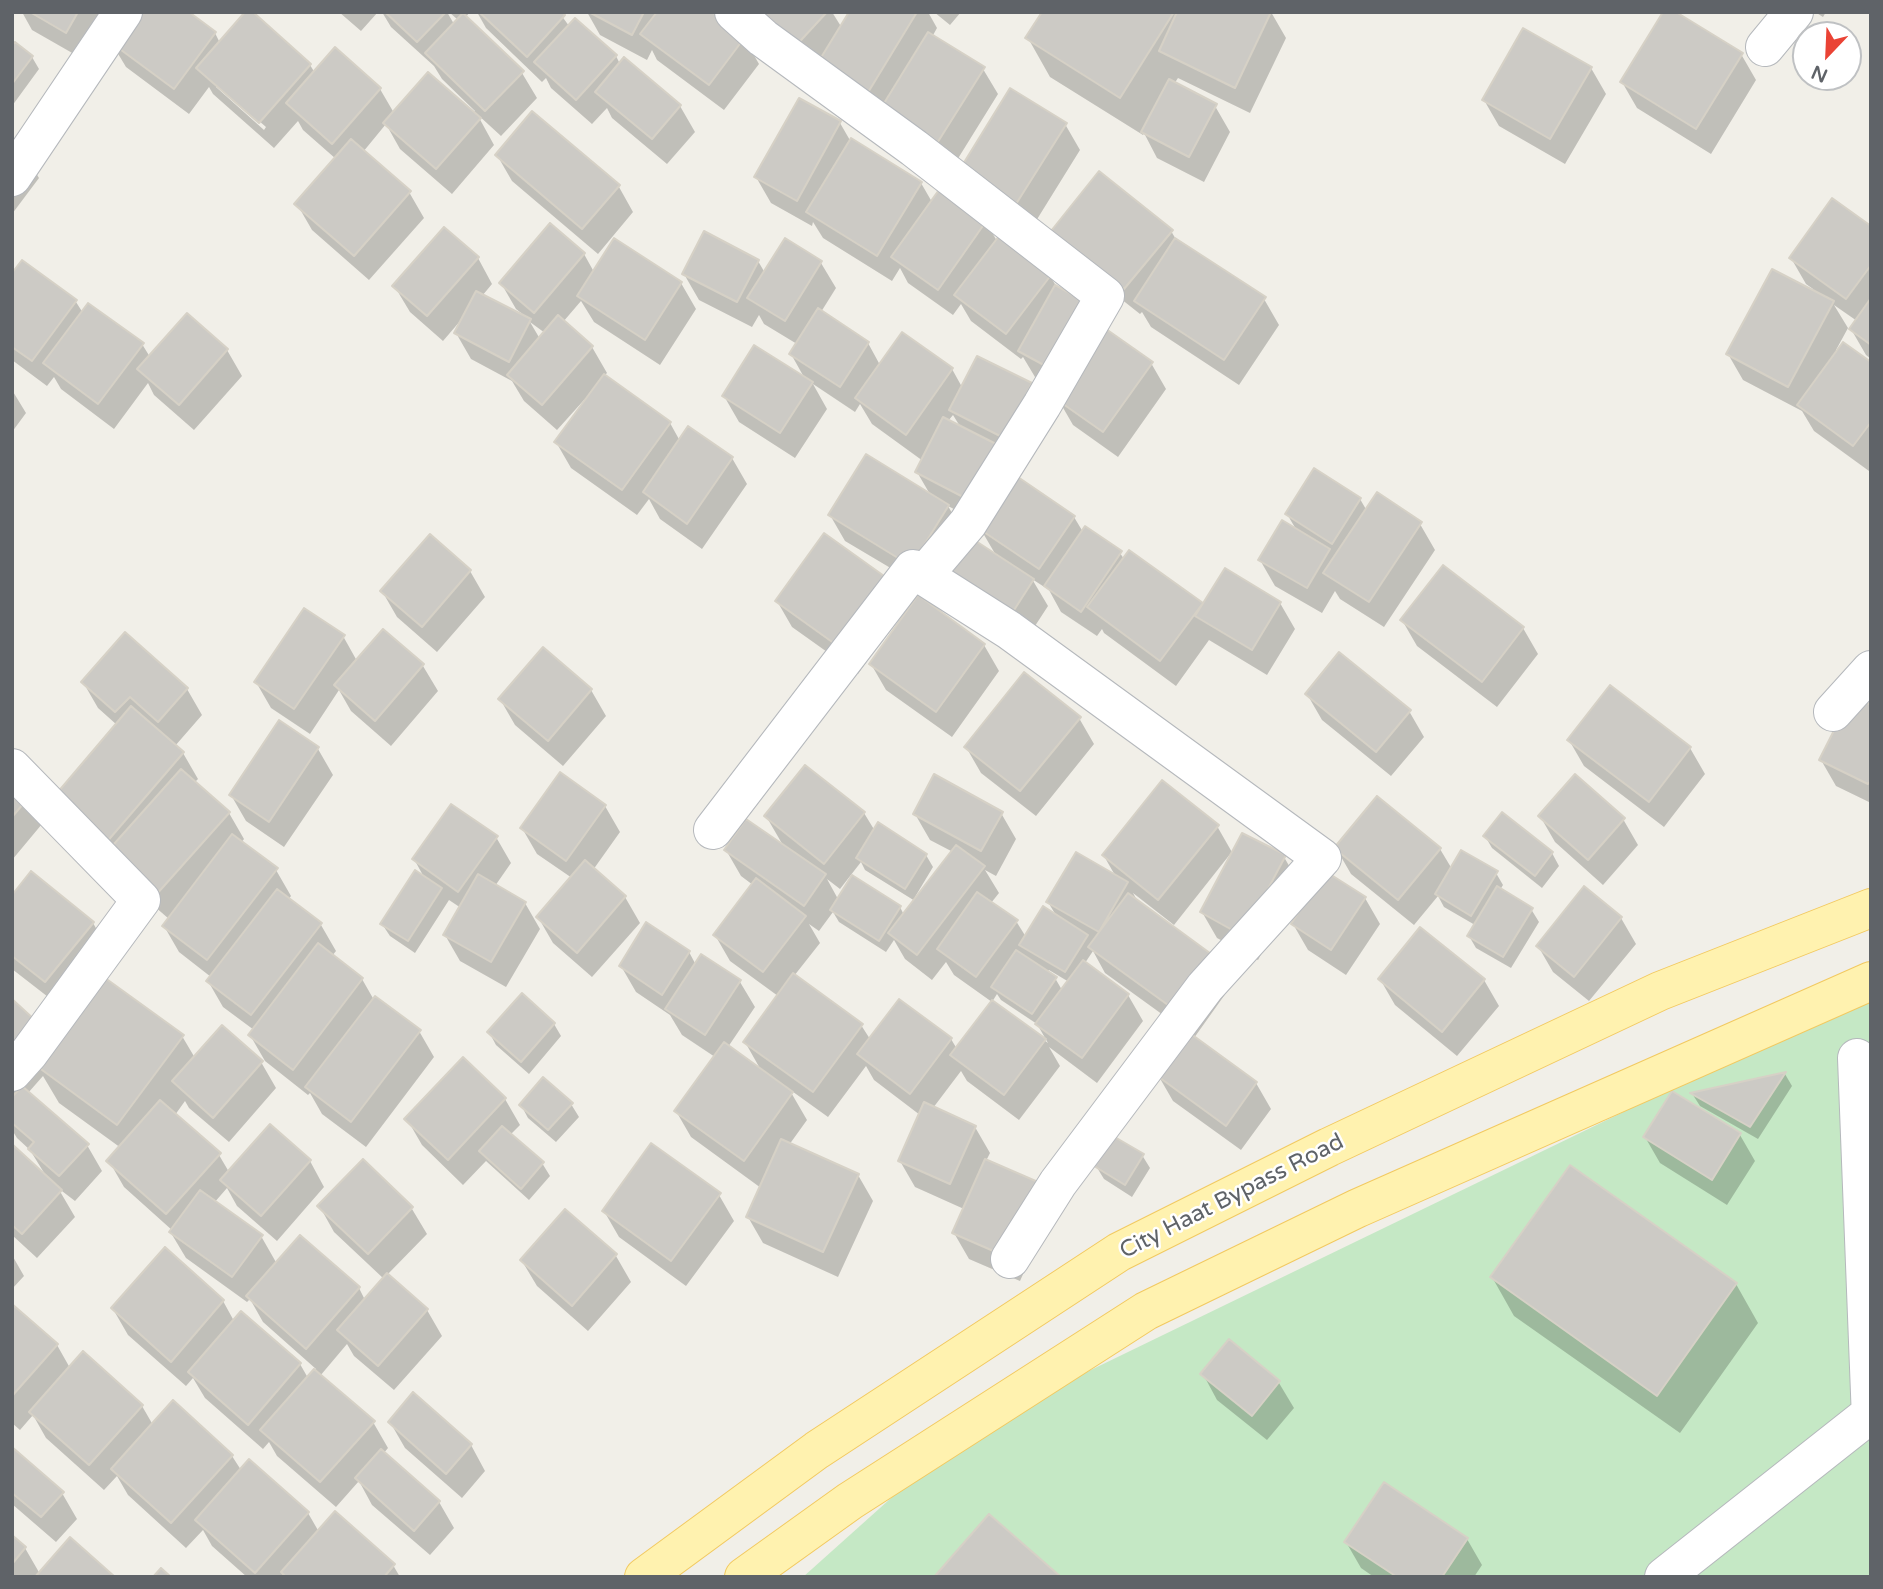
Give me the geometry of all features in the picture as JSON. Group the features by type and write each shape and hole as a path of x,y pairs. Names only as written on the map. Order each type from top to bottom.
{"main road":[{"name":"City Haat Bypass Road","path":"644,1577 817,1450 1119,1252 1329,1147 1660,991 1871,908"},
{"path":"744,1577 850,1501 1146,1311 1358,1208 1871,981"}],"street":[{"path":"12,177 123,12"},
{"path":"733,12 763,38 914,148 1105,296 1042,405 968,523 923,576"},
{"path":"1765,47 1794,12"},
{"path":"713,830 913,569 1009,630 1322,858 1205,987 1058,1183 1010,1259"},
{"path":"1833,712 1871,670"},
{"path":"12,768 141,900 29,1053 12,1072"},
{"path":"1664,1577 1870,1417 1868,1286 1857,1058"}],"green space":[{"path":"1871,992 1871,1577 803,1577 967,1430"}],"building":[{"path":"30,12 78,12 66,33"},
{"path":"130,12 189,12 216,32 174,89 109,41"},
{"path":"245,12 253,12 311,64 259,123 196,68"},
{"path":"385,12 446,12 417,42"},
{"path":"479,12 562,12 565,15 527,57"},
{"path":"589,12 644,12 632,35"},
{"path":"657,12 712,12 745,37 709,85 640,34"},
{"path":"747,12 827,12 790,52"},
{"path":"849,12 917,12 864,99 814,69"},
{"path":"1042,12 1174,12 1120,98 1025,38"},
{"path":"1177,12 1271,12 1235,88 1159,51"},
{"path":"1663,12 1676,12 1743,53 1696,129 1620,82"},
{"path":"463,13 524,71 485,111 425,53"},
{"path":"575,18 617,55 576,100 534,62"},
{"path":"1523,28 1592,67 1550,139 1482,100"},
{"path":"928,32 985,67 934,148 878,113"},
{"path":"15,42 33,56 12,84 12,45"},
{"path":"335,47 381,88 332,144 286,103"},
{"path":"624,57 681,105 652,139 595,92"},
{"path":"428,72 481,118 436,169 383,123"},
{"path":"1169,79 1217,104 1189,157 1141,132"},
{"path":"1010,88 1067,123 1016,204 960,169"},
{"path":"799,98 841,121 797,201 754,177"},
{"path":"532,111 620,185 582,229 495,155"},
{"path":"851,138 922,182 877,256 806,212"},
{"path":"351,139 411,191 354,256 294,204"},
{"path":"1099,171 1173,230 1124,289 1051,231"},
{"path":"941,187 987,220 938,290 891,257"},
{"path":"1832,198 1871,226 1871,265 1846,299 1789,258"},
{"path":"550,223 585,253 534,313 499,283"},
{"path":"444,227 479,257 427,316 392,286"},
{"path":"704,231 759,260 737,302 682,274"},
{"path":"999,236 1051,275 1006,334 954,295"},
{"path":"614,238 682,282 645,340 577,296"},
{"path":"785,238 822,261 785,321 747,298"},
{"path":"1175,238 1266,297 1224,360 1134,301"},
{"path":"22,260 77,300 32,361 12,347 12,273"},
{"path":"1772,269 1834,301 1788,387 1726,354"},
{"path":"1055,285 1090,304 1053,370 1018,351"},
{"path":"476,291 531,319 509,362 454,333"},
{"path":"1871,298 1871,345 1849,329"},
{"path":"88,303 144,343 98,404 43,363"},
{"path":"818,308 869,342 840,387 789,354"},
{"path":"187,313 228,349 179,405 137,369"},
{"path":"558,315 593,346 542,405 507,375"},
{"path":"1106,329 1153,362 1103,432 1056,399"},
{"path":"902,332 953,368 906,435 855,398"},
{"path":"1843,342 1871,362 1871,422 1853,446 1797,405"},
{"path":"754,345 813,382 780,433 722,396"},
{"path":"977,356 1032,383 1004,438 949,410"},
{"path":"604,374 671,422 622,490 554,442"},
{"path":"943,417 998,445 969,500 915,472"},
{"path":"688,426 733,457 687,524 643,492"},
{"path":"866,454 949,505 911,566 828,515"},
{"path":"1314,468 1361,498 1332,544 1285,514"},
{"path":"1015,475 1075,516 1039,569 978,528"},
{"path":"1377,492 1422,522 1369,602 1323,573"},
{"path":"1282,520 1330,549 1307,588 1258,560"},
{"path":"1085,526 1122,551 1081,612 1044,586"},
{"path":"962,532 1034,579 1007,621 934,574"},
{"path":"824,533 891,581 842,649 775,601"},
{"path":"430,534 471,570 422,627 380,591"},
{"path":"1129,550 1203,603 1160,661 1087,607"},
{"path":"1443,565 1524,627 1482,682 1400,620"},
{"path":"1225,568 1281,602 1252,650 1195,616"},
{"path":"918,595 985,644 936,712 869,664"},
{"path":"304,608 345,635 294,709 254,682"},
{"path":"383,629 424,664 375,721 334,685"},
{"path":"125,632 188,688 158,722 130,697 115,712 81,682"},
{"path":"543,647 592,689 548,741 498,699"},
{"path":"1339,652 1411,710 1376,752 1305,694"},
{"path":"1024,672 1081,717 1020,791 964,747"},
{"path":"1610,685 1691,747 1649,802 1567,740"},
{"path":"1852,695 1871,705 1871,780 1868,784 1819,760"},
{"path":"131,706 184,752 105,844 52,799"},
{"path":"279,720 319,747 269,822 229,795"},
{"path":"805,765 865,812 824,864 764,816"},
{"path":"181,769 230,812 155,896 106,853"},
{"path":"560,772 606,805 566,861 520,828"},
{"path":"934,774 1003,812 981,851 913,814"},
{"path":"1575,774 1625,818 1588,860 1538,816"},
{"path":"1162,780 1219,825 1158,900 1102,855"},
{"path":"12,783 29,797 12,817"},
{"path":"1377,796 1441,848 1398,900 1334,848"},
{"path":"451,804 498,836 458,892 412,859"},
{"path":"1502,812 1553,852 1535,876 1483,836"},
{"path":"746,819 826,874 804,906 724,850"},
{"path":"878,822 927,854 905,889 856,858"},
{"path":"1242,833 1286,855 1243,936 1200,912"},
{"path":"232,834 278,868 207,960 162,926"},
{"path":"956,845 985,866 917,955 888,933"},
{"path":"1461,850 1498,871 1471,916 1435,894"},
{"path":"1076,852 1128,882 1099,932 1046,902"},
{"path":"585,860 626,896 577,953 536,917"},
{"path":"415,870 442,888 408,941 380,924"},
{"path":"31,871 94,922 45,982 12,956 12,895"},
{"path":"1325,871 1366,897 1331,950 1291,924"},
{"path":"478,874 526,902 491,962 443,935"},
{"path":"852,875 901,906 879,941 830,910"},
{"path":"756,878 806,916 763,972 713,935"},
{"path":"1497,886 1533,908 1503,957 1467,936"},
{"path":"1584,886 1622,917 1574,977 1536,946"},
{"path":"277,889 322,923 251,1015 206,981"},
{"path":"977,892 1018,920 976,977 937,949"},
{"path":"1128,893 1218,959 1179,1013 1088,947"},
{"path":"1043,906 1088,935 1065,972 1019,945"},
{"path":"646,922 690,951 662,995 619,966"},
{"path":"1420,927 1485,979 1442,1032 1378,979"},
{"path":"318,943 363,978 293,1070 248,1035"},
{"path":"1016,950 1057,977 1032,1014 991,987"},
{"path":"701,954 741,980 705,1035 665,1009"},
{"path":"1083,960 1129,994 1082,1058 1035,1024"},
{"path":"793,973 863,1024 813,1092 743,1042"},
{"path":"101,975 184,1035 117,1125 34,1064"},
{"path":"522,993 555,1023 521,1062 487,1032"},
{"path":"375,996 421,1030 351,1122 305,1087"},
{"path":"12,999 37,1022 12,1048"},
{"path":"899,999 952,1038 910,1094 857,1054"},
{"path":"992,1000 1046,1039 1004,1095 950,1055"},
{"path":"222,1025 263,1061 213,1118 172,1081"},
{"path":"1187,1031 1257,1082 1226,1126 1156,1075"},
{"path":"724,1042 793,1092 744,1161 674,1111"},
{"path":"463,1057 506,1098 448,1160 404,1119"},
{"path":"1786,1072 1750,1127 1690,1093"},
{"path":"543,1077 573,1103 548,1130 519,1105"},
{"path":"22,1086 89,1144 59,1176 28,1149 34,1142 12,1123 12,1097"},
{"path":"1672,1091 1741,1133 1712,1180 1643,1137"},
{"path":"160,1100 221,1153 166,1214 106,1161"},
{"path":"924,1102 976,1126 950,1184 898,1161"},
{"path":"270,1124 311,1160 261,1216 220,1180"},
{"path":"502,1126 544,1162 521,1189 479,1151"},
{"path":"1113,1136 1144,1154 1125,1185 1094,1166"},
{"path":"781,1139 859,1174 823,1252 746,1217"},
{"path":"651,1143 721,1193 671,1261 602,1211"},
{"path":"12,1144 62,1190 22,1234 12,1225"},
{"path":"363,1159 413,1207 368,1254 317,1206"},
{"path":"985,1159 1038,1182 1005,1256 952,1233"},
{"path":"1570,1165 1737,1283 1657,1396 1490,1277"},
{"path":"200,1190 263,1235 232,1277 169,1232"},
{"path":"565,1209 617,1254 572,1306 520,1260"},
{"path":"300,1235 360,1287 306,1349 246,1296"},
{"path":"165,1247 224,1300 171,1362 111,1308"},
{"path":"387,1273 428,1309 378,1366 337,1330"},
{"path":"12,1304 58,1344 12,1396"},
{"path":"241,1311 301,1363 248,1425 188,1372"},
{"path":"1229,1339 1280,1381 1252,1416 1200,1374"},
{"path":"83,1351 143,1405 89,1465 29,1412"},
{"path":"314,1369 375,1421 320,1482 260,1430"},
{"path":"413,1392 472,1444 446,1474 388,1422"},
{"path":"173,1400 233,1455 171,1523 111,1469"},
{"path":"12,1447 64,1492 41,1517 12,1493"},
{"path":"381,1449 440,1501 414,1531 355,1478"},
{"path":"249,1459 309,1512 255,1573 195,1520"},
{"path":"1384,1482 1468,1538 1442,1577 1397,1577 1344,1542"},
{"path":"335,1511 395,1564 384,1577 286,1577 281,1572"},
{"path":"989,1514 1061,1577 934,1577"},
{"path":"12,1535 26,1547 12,1564"},
{"path":"70,1537 115,1577 35,1577"},
{"path":"161,1568 171,1577 153,1577"}]}
